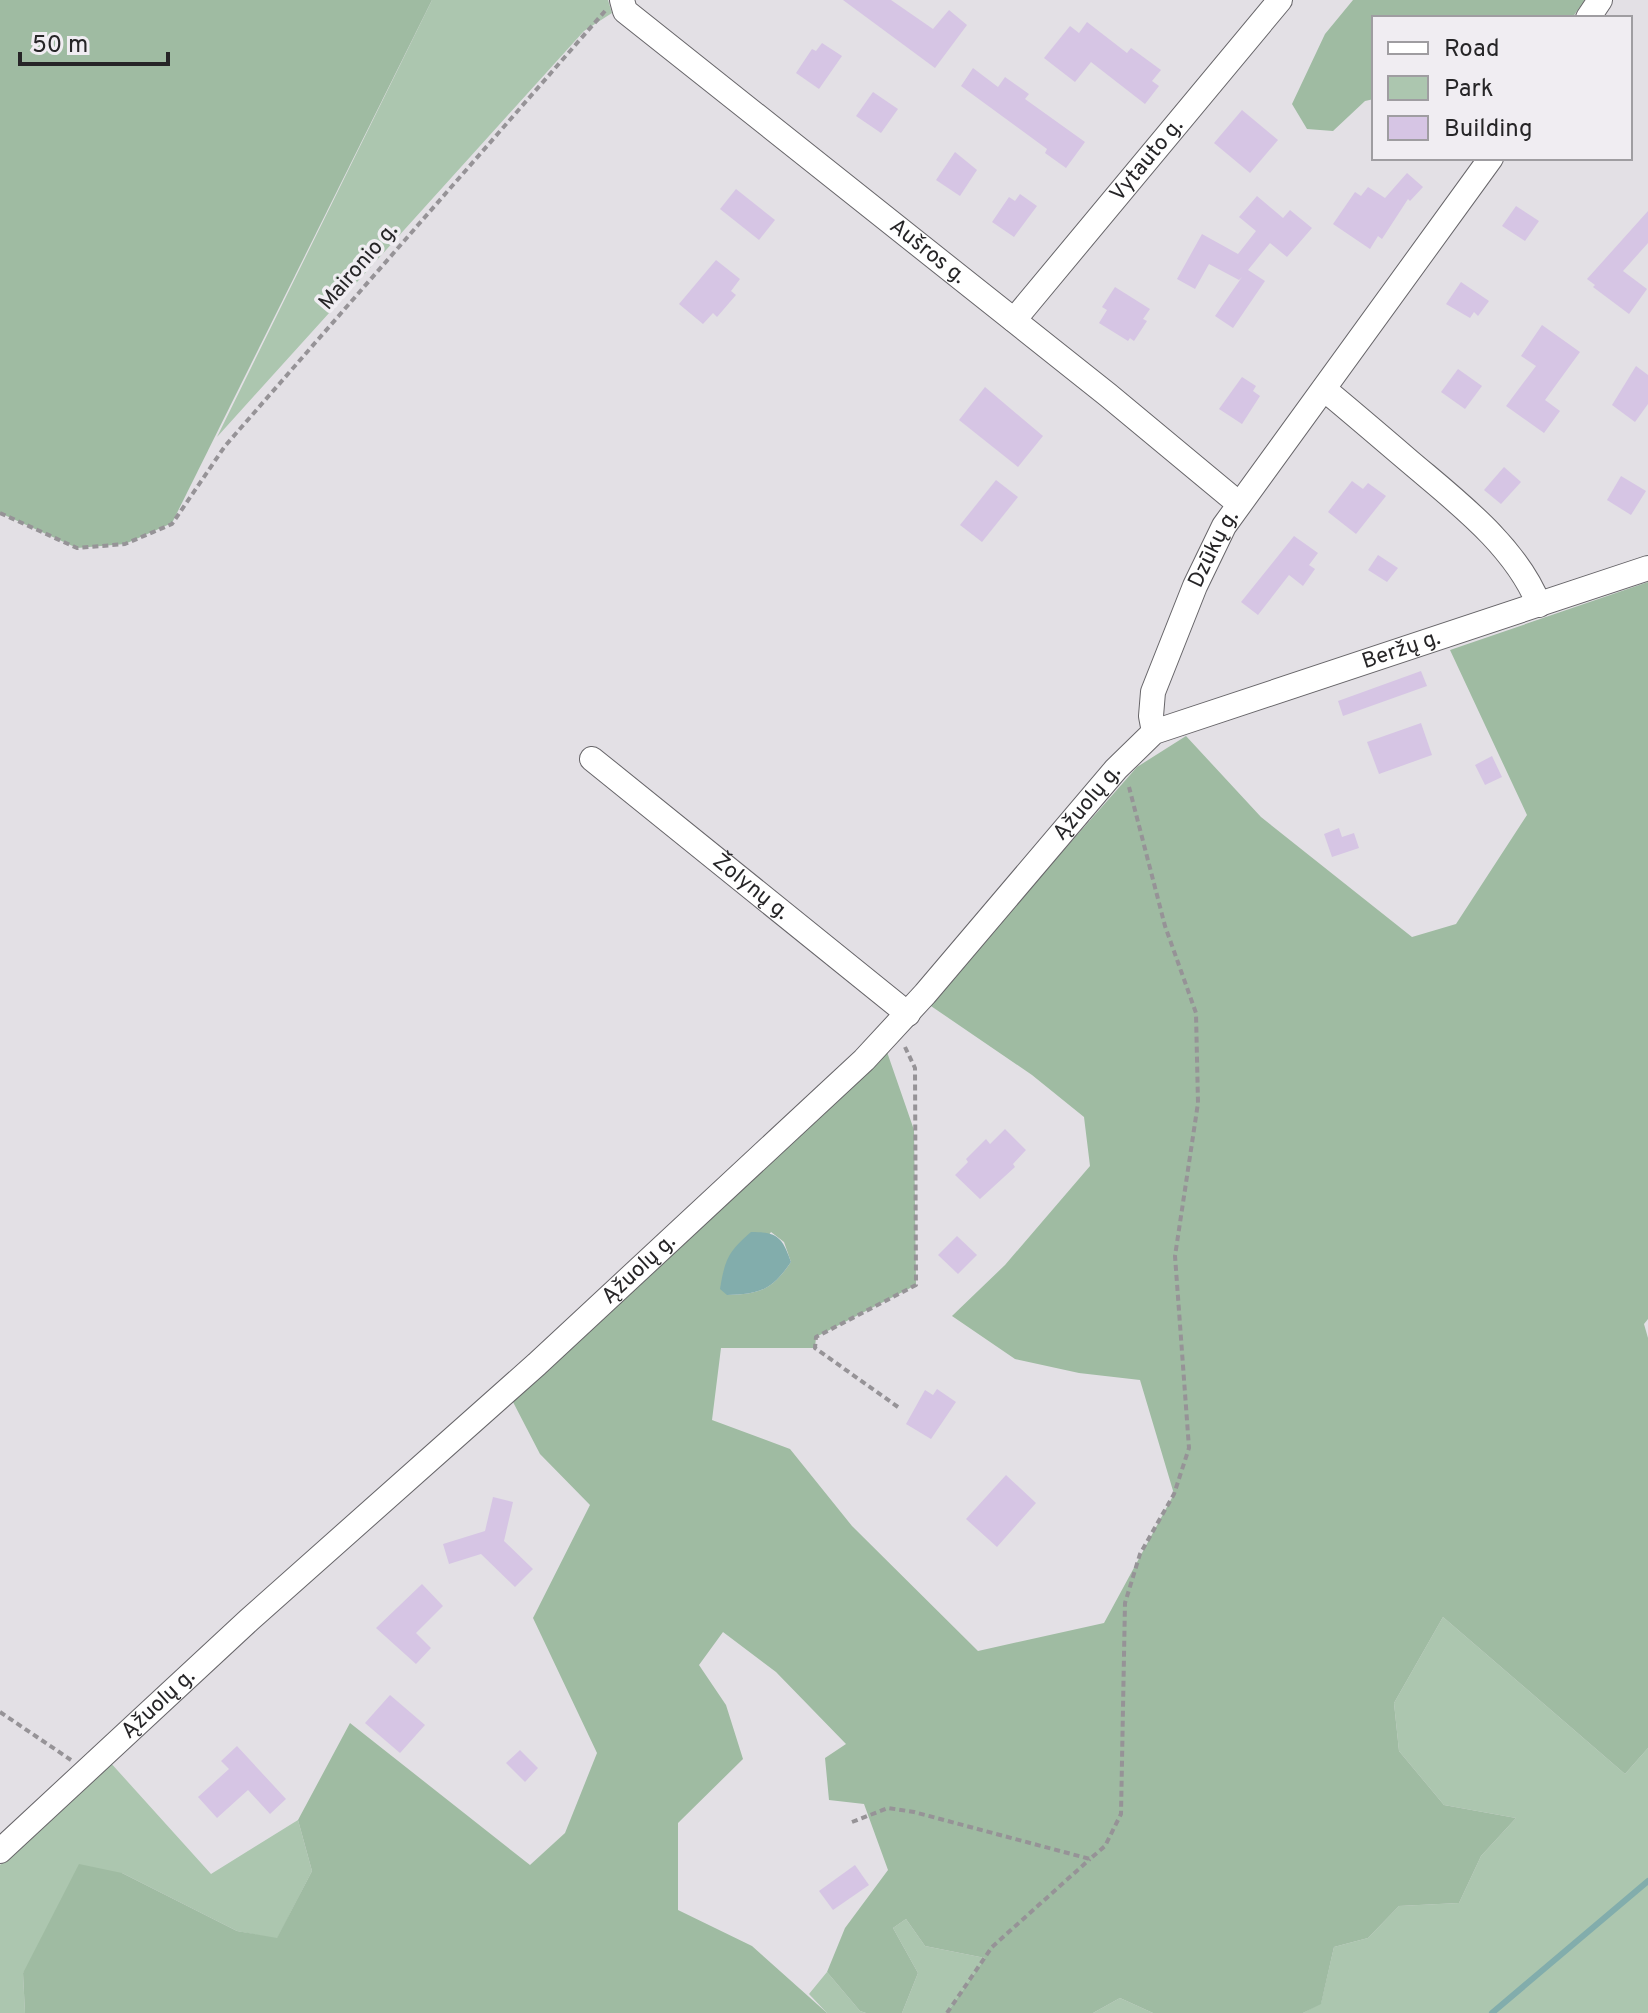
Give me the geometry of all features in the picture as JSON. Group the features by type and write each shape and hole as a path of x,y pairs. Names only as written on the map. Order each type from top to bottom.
{"street":[{"name":"Vytauto g.","path":"1014,320 1280,0"},
{"name":"Aušros g.","path":"613,5 625,11 1014,320 1238,503"},
{"name":"Dzūkų g.","path":"1154,732 1151,716 1153,692 1195,586 1224,526 1490,160"},
{"path":"1324,389 1452,498 1495,540 1523,574 1539,605"},
{"name":"Beržų g.","path":"1154,732 1648,568"},
{"name":"Ąžuolų g.","path":"0,1851 85,1770 537,1364 864,1060 908,1014 1116,769 1154,732"},
{"name":"Žolynų g.","path":"592,759 908,1014"}],"path":[{"name":"Maironio g.","path":"0,513 77,548 125,544 172,524 225,446 613,5"},
{"path":"947,2013 992,1947 1105,1846 1121,1814 1125,1603 1140,1554 1174,1494 1189,1448 1175,1256 1198,1103 1196,1013 1165,926 1132,791 1116,769"},
{"path":"890,1033 906,1048 915,1068 916,1285 816,1337 815,1348 898,1407"},
{"path":"0,1712 85,1770"},
{"path":"852,1822 888,1808 914,1812 1090,1859"}],"green space":[{"path":"0,0 432,0 172,523 125,544 77,548 0,513"},
{"path":"432,0 608,0 612,13 584,31 217,437"},
{"path":"1353,0 1585,0 1573,16 1372,16 1372,99 1365,101 1333,131 1307,129 1292,104 1325,34"},
{"path":"1648,582 1648,1319 1644,1324 1648,1338 1648,1748 1625,1774 1443,1617 1394,1703 1399,1751 1444,1805 1516,1818 1481,1856 1459,1903 1399,1906 1368,1938 1334,1947 1321,2004 1303,2013 1153,2013 1120,1998 1093,2013 947,2013 985,1958 925,1946 906,1919 893,1928 918,1973 902,2013 866,2013 860,2011 827,1972 845,1928 888,1870 864,1804 829,1800 825,1758 846,1744 776,1672 723,1632 699,1665 726,1705 743,1759 678,1823 678,1910 752,1946 827,2013 25,2013 23,1973 79,1864 122,1873 237,1931 277,1938 312,1871 298,1820 350,1723 530,1865 565,1833 597,1753 533,1618 590,1505 540,1454 513,1402 887,1052 914,1130 916,1285 816,1337 815,1348 721,1348 712,1420 790,1449 852,1526 978,1651 1104,1623 1174,1494 1140,1380 1079,1373 1015,1359 952,1316 1005,1265 1090,1166 1084,1117 1032,1075 928,1004 1137,767 1186,736 1261,817 1412,937 1456,924 1527,815 1450,650","holes":["771,1232 784,1242 791,1262 778,1279 757,1292 727,1295"]},
{"path":"1443,1617 1625,1774 1648,1748 1648,2013 1303,2013 1321,2003 1334,1947 1368,1938 1399,1906 1459,1903 1481,1856 1516,1818 1444,1805 1399,1751 1394,1703"},
{"path":"109,1761 211,1874 298,1820 312,1871 277,1939 237,1931 122,1873 23,1973 25,2013 0,2013 0,1865"},
{"path":"906,1919 925,1946 985,1958 947,2013 902,2013 918,1973 893,1928"},
{"path":"827,1972 860,2011 866,2013 827,2013 809,1994"},
{"path":"1120,1998 1153,2013 1093,2013"}],"water":[{"path":"751,1232 767,1233 778,1238 791,1262 778,1279 764,1289 727,1295 720,1289 726,1263 732,1251"}],"building":[{"path":"843,0 891,0 933,29 949,10 967,25 935,68"},
{"path":"1087,22 1127,53 1131,48 1161,70 1152,81 1159,86 1145,104 1091,62 1075,82 1044,58 1070,26 1079,33"},
{"path":"822,43 842,56 819,89 796,73 812,49 816,51"},
{"path":"973,68 998,87 1005,77 1029,94 1025,99 1085,142 1066,168 1045,153 1047,149 961,86"},
{"path":"873,92 898,109 881,133 856,116"},
{"path":"1242,110 1278,140 1250,173 1214,143"},
{"path":"955,152 977,170 960,196 936,180"},
{"path":"1407,173 1423,187 1410,201 1408,199 1382,239 1378,236 1370,249 1333,224 1355,192 1361,196 1368,187 1385,198"},
{"path":"736,189 775,220 759,240 720,209"},
{"path":"1020,194 1037,206 1014,237 992,222 1009,197 1015,201"},
{"path":"1257,196 1283,218 1290,210 1312,228 1287,257 1270,243 1248,270 1265,281 1233,328 1215,316 1242,277 1239,280 1209,264 1195,289 1177,279 1202,234 1238,254 1256,231 1239,217"},
{"path":"1516,206 1539,221 1525,241 1502,226"},
{"path":"1648,211 1648,243 1623,271 1647,289 1629,314 1587,279"},
{"path":"716,260 740,279 731,291 736,295 717,317 713,313 703,324 679,304"},
{"path":"1461,282 1489,301 1478,316 1474,312 1470,318 1446,304"},
{"path":"1115,287 1150,309 1143,319 1147,321 1134,341 1130,338 1128,341 1099,323 1107,310 1102,307"},
{"path":"1542,325 1580,352 1545,400 1560,411 1544,433 1506,406 1536,366 1521,356"},
{"path":"1636,366 1648,375 1648,404 1635,422 1612,405"},
{"path":"1458,369 1482,386 1465,409 1441,392"},
{"path":"1242,377 1256,386 1253,391 1260,396 1242,424 1219,409"},
{"path":"985,387 1043,436 1018,467 959,420"},
{"path":"1504,467 1521,482 1501,504 1484,490"},
{"path":"1621,476 1646,491 1631,515 1607,500"},
{"path":"996,480 1018,497 982,542 960,525"},
{"path":"1352,481 1363,489 1368,483 1386,496 1356,534 1328,512"},
{"path":"1294,536 1318,553 1309,565 1315,569 1303,586 1289,575 1258,615 1241,602"},
{"path":"1378,555 1398,568 1387,582 1368,570"},
{"path":"1421,671 1427,686 1343,716 1338,701"},
{"path":"1421,723 1432,755 1379,774 1367,742"},
{"path":"1492,756 1502,777 1485,785 1475,765"},
{"path":"1339,828 1342,837 1354,833 1359,848 1332,857 1324,834"},
{"path":"1005,1129 1026,1150 1013,1164 1015,1167 980,1199 955,1175 986,1139 990,1144"},
{"path":"957,1236 977,1255 958,1274 938,1255"},
{"path":"937,1389 956,1402 931,1439 906,1424 925,1390 933,1395"},
{"path":"1006,1475 1036,1503 997,1547 966,1519"},
{"path":"493,1497 513,1502 504,1541 533,1569 515,1587 481,1554 449,1564 443,1544 485,1531"},
{"path":"422,1584 443,1606 416,1633 431,1648 416,1664 376,1628"},
{"path":"390,1695 425,1725 400,1753 365,1723"},
{"path":"237,1746 286,1799 270,1814 248,1790 217,1818 198,1797 229,1769 221,1761"},
{"path":"520,1750 538,1768 525,1782 506,1763"},
{"path":"855,1865 869,1885 833,1910 819,1891"}],"waterway":[{"path":"1492,2013 1648,1881"}]}
